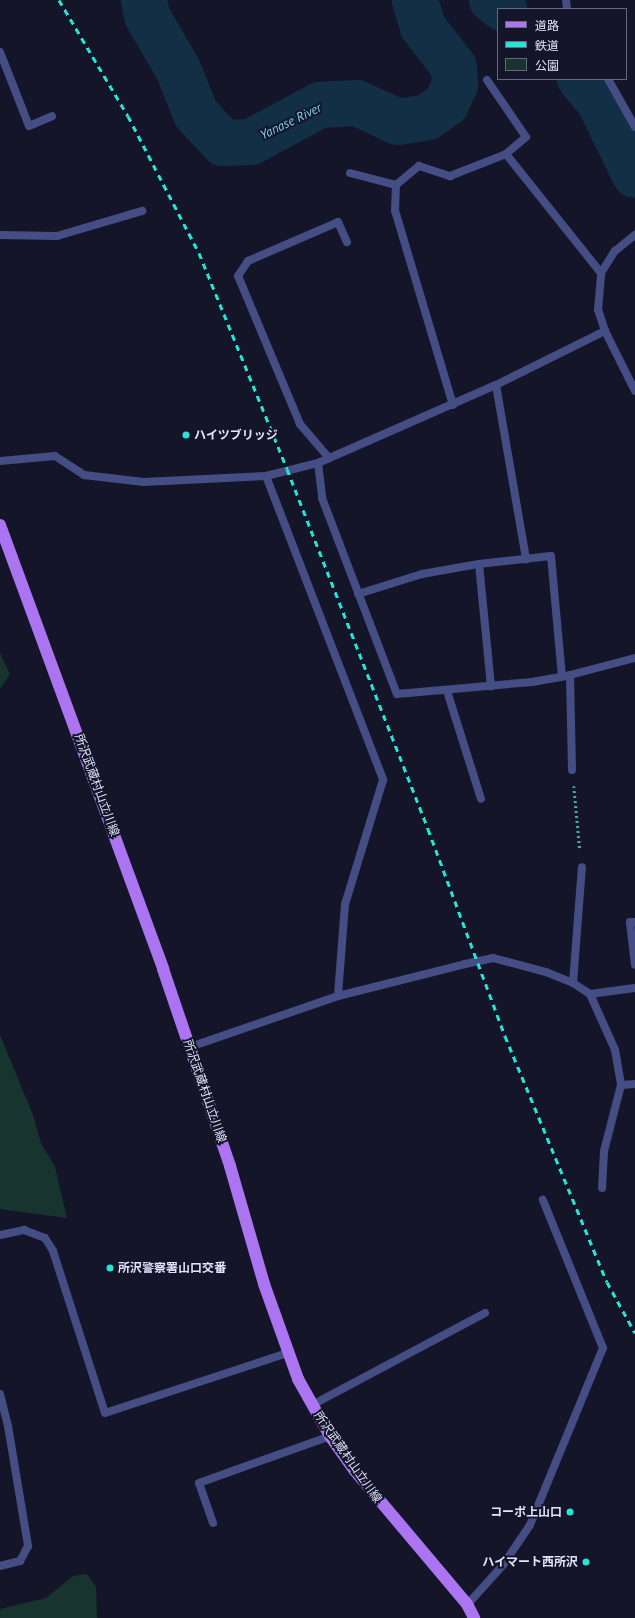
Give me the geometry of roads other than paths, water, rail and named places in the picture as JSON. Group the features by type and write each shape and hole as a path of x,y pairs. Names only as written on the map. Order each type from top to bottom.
{"main road":[{"name":"所沢武蔵村山立川線","path":"0,525 112,826 190,1047 230,1166 287,1352 312,1405 330,1436 380,1503 468,1605 474,1618"}],"street":[{"path":"0,52 29,126 52,116"},
{"path":"453,405 394,211 396,185 419,166 450,176 506,154 526,137 486,80"},
{"path":"609,80 635,127"},
{"path":"506,154 601,273"},
{"path":"350,173 396,185"},
{"path":"0,235 57,236 142,212"},
{"path":"329,458 300,424 238,276 248,261 338,222 347,242"},
{"path":"635,235 615,251 601,273 598,310 605,331 635,391"},
{"path":"0,462 55,456 84,475 144,482 266,476 318,463 453,405 605,331"},
{"path":"496,385 526,559"},
{"path":"318,463 322,498 398,694 491,686 566,676 635,658"},
{"path":"266,476 383,780 345,904 338,996"},
{"path":"358,594 422,574 479,564 551,556 566,676 572,770"},
{"path":"479,564 491,686"},
{"path":"447,690 481,799"},
{"path":"573,983 582,867"},
{"path":"635,922 630,922 635,965"},
{"path":"190,1047 338,996 493,958 546,972 573,983 590,994 615,1050 621,1085 604,1151 602,1188"},
{"path":"590,994 635,988"},
{"path":"621,1085 635,1084"},
{"path":"468,1605 503,1565 530,1525 603,1348 543,1200"},
{"path":"0,1235 24,1230 44,1238 53,1251 105,1413 287,1352"},
{"path":"312,1405 485,1313"},
{"path":"0,1394 8,1426 28,1546 20,1561 0,1566"},
{"path":"213,1523 199,1483 330,1436"}],"waterway":[{"name":"Yanase River","path":"144,0 147,16 178,69 196,114 223,143 251,142 320,105 357,103 398,122 428,117 446,104 455,85 454,67 423,27 415,0"},
{"name":"Yanase River","path":"492,0 503,8"},
{"name":"Yanase River","path":"581,80 599,101 635,175"}],"railway":[{"path":"59,0 128,116 199,253 287,469 428,829 505,1036 607,1282 635,1333"}],"place":[{"name":"ハイツブリッジ","path":"186,435"},
{"name":"所沢警察署山口交番","path":"110,1268"},
{"name":"コーポ上山口","path":"570,1512"},
{"name":"ハイマート西所沢","path":"586,1562"}]}
